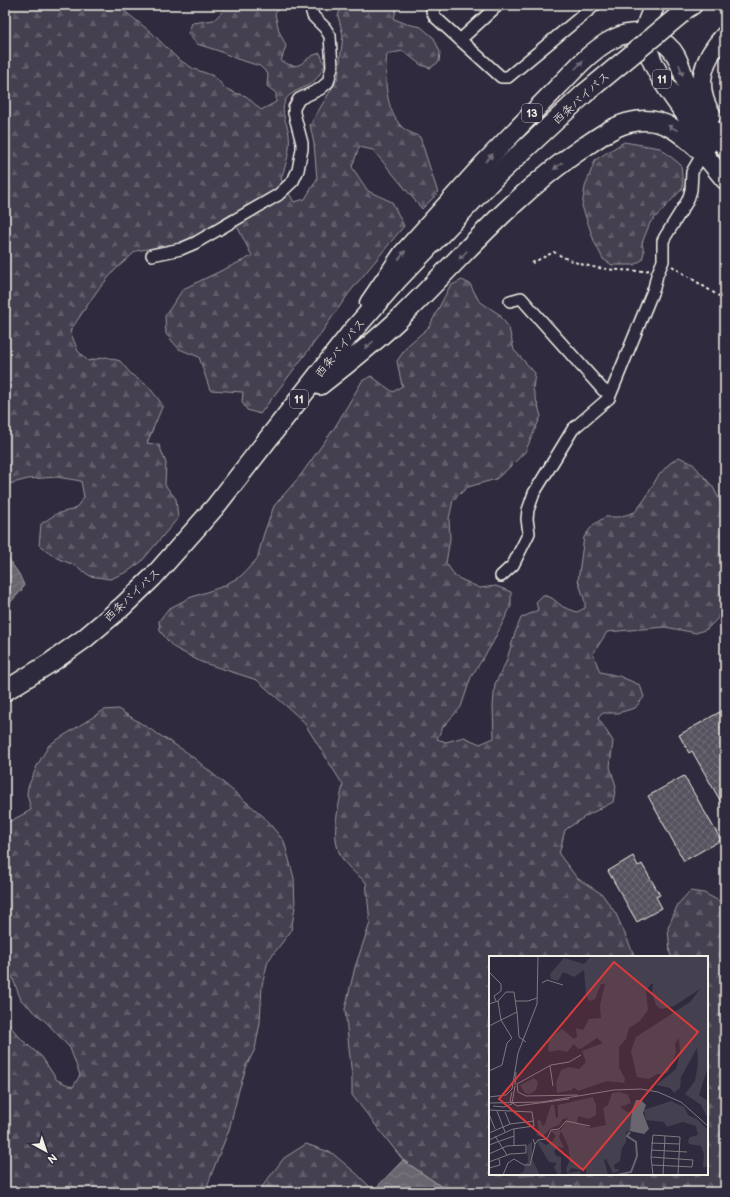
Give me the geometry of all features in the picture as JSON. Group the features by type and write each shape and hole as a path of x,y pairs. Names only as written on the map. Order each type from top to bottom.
{"highway":[{"path":"645,33 655,5"},
{"name":"西条バイパス","path":"5,691 50,663 84,639 123,606 153,577 215,507 350,334 397,280 497,175 584,94 687,8"},
{"name":"11","path":"645,33 649,52 659,76 716,139"},
{"name":"11","path":"292,409 398,320 510,207 538,182 576,152 605,133 632,122 647,120 662,123 676,129 686,137 716,139"}],"main road":[{"name":"13","path":"350,334 376,292 403,253 484,164 575,68 595,50 615,37 626,34 645,33"},
{"path":"725,35 712,51 705,64 701,87 725,166"},
{"path":"716,139 725,180"}],"street":[{"path":"152,255 181,249 195,243 278,195 293,181 298,170 302,149 294,108 299,99 320,89 328,82 332,67 330,36 325,28 313,16 310,5"},
{"path":"437,5 432,11 435,17 502,77 508,78 595,5"},
{"path":"460,40 498,5"},
{"path":"501,576 512,566 529,533 527,520 528,510 534,493 573,430 609,398 654,288 657,275 662,266 665,237 688,200 691,190 692,172 716,139"},
{"path":"510,301 521,298 603,390 611,393"}],"path":[{"path":"532,262 554,252 577,264 608,270 645,271 670,265 725,300"}],"green space":[{"path":"5,5 117,5 152,33 178,59 194,69 214,76 225,88 246,96 261,110 276,102 276,93 267,86 268,74 260,66 197,44 188,34 192,23 214,20 224,10 223,5 281,5 275,14 279,31 286,46 281,61 294,66 320,53 325,65 313,82 290,95 285,101 284,105 283,110 289,134 289,151 281,179 294,202 305,199 317,179 314,144 310,125 338,78 343,35 338,16 342,5 397,5 394,19 421,27 434,38 440,52 439,62 430,68 421,65 403,51 387,54 386,73 387,93 392,112 403,128 420,137 438,193 422,209 373,150 359,147 352,167 368,191 392,202 404,226 349,293 317,339 260,414 247,410 242,402 243,392 210,390 199,357 179,349 166,334 165,316 183,289 252,256 231,214 192,239 180,243 136,251 115,270 97,291 70,331 78,351 88,361 106,357 120,361 132,375 148,386 163,405 147,443 159,445 166,463 165,485 176,499 178,518 141,562 127,572 110,579 90,576 76,566 57,558 39,545 41,524 56,514 75,509 84,497 81,481 57,477 28,479 5,485"},
{"path":"624,142 660,148 681,165 683,188 650,223 642,243 644,252 642,260 634,265 612,265 603,259 594,241 582,206 585,187 595,160"},
{"path":"462,280 470,284 479,301 499,314 509,328 514,350 535,373 533,389 541,416 525,452 510,467 496,479 468,487 453,500 449,519 450,539 446,563 456,577 480,588 496,586 511,592 511,606 491,646 471,677 461,707 443,727 437,739 446,742 464,737 480,744 494,738 493,706 495,684 506,662 521,618 538,610 536,602 543,595 552,598 563,607 577,612 585,608 585,602 578,580 584,537 593,525 605,517 619,517 635,512 645,499 658,476 669,464 679,457 693,464 713,487 725,511 725,588 722,614 707,629 696,633 665,627 607,632 593,654 600,672 619,676 640,685 644,697 635,708 618,713 603,713 598,718 613,741 610,767 616,786 613,802 586,816 565,830 559,854 577,878 602,894 616,914 635,956 489,956 489,1175 708,1175 708,956 671,956 668,928 678,904 690,891 704,893 725,904 725,1192 446,1192 442,1187 403,1160 352,1095 352,1077 345,1009 355,967 370,923 366,882 344,861 341,857 337,844 336,818 343,785 303,721 257,680 201,662 173,647 160,631 159,621 168,609 189,598 221,587 241,576 257,559 264,533 274,506 300,476 335,427 362,381 371,376 393,392 402,386 397,361 408,345 429,327 450,286"},
{"path":"118,709 188,753 263,816 284,841 294,878 295,907 291,931 268,961 262,985 260,1023 255,1049 247,1065 229,1130 211,1175 206,1192 5,1192 5,1020 22,1040 42,1057 57,1080 73,1087 80,1075 70,1048 47,1023 21,1000 8,966 5,948 5,824 31,810 27,794 28,787 38,764 49,745 104,710"},
{"path":"306,1144 332,1153 357,1174 375,1192 258,1192 284,1158"}],"water":[{"path":"5,554 19,574 24,585 21,591 5,608"},
{"path":"403,1160 442,1187 446,1192 373,1191"}],"building":[{"path":"725,709 725,809 692,751 689,753 679,735"},
{"path":"684,776 721,840 684,861 648,796"},
{"path":"633,856 638,866 642,864 660,895 656,897 662,908 637,922 608,871"}]}
